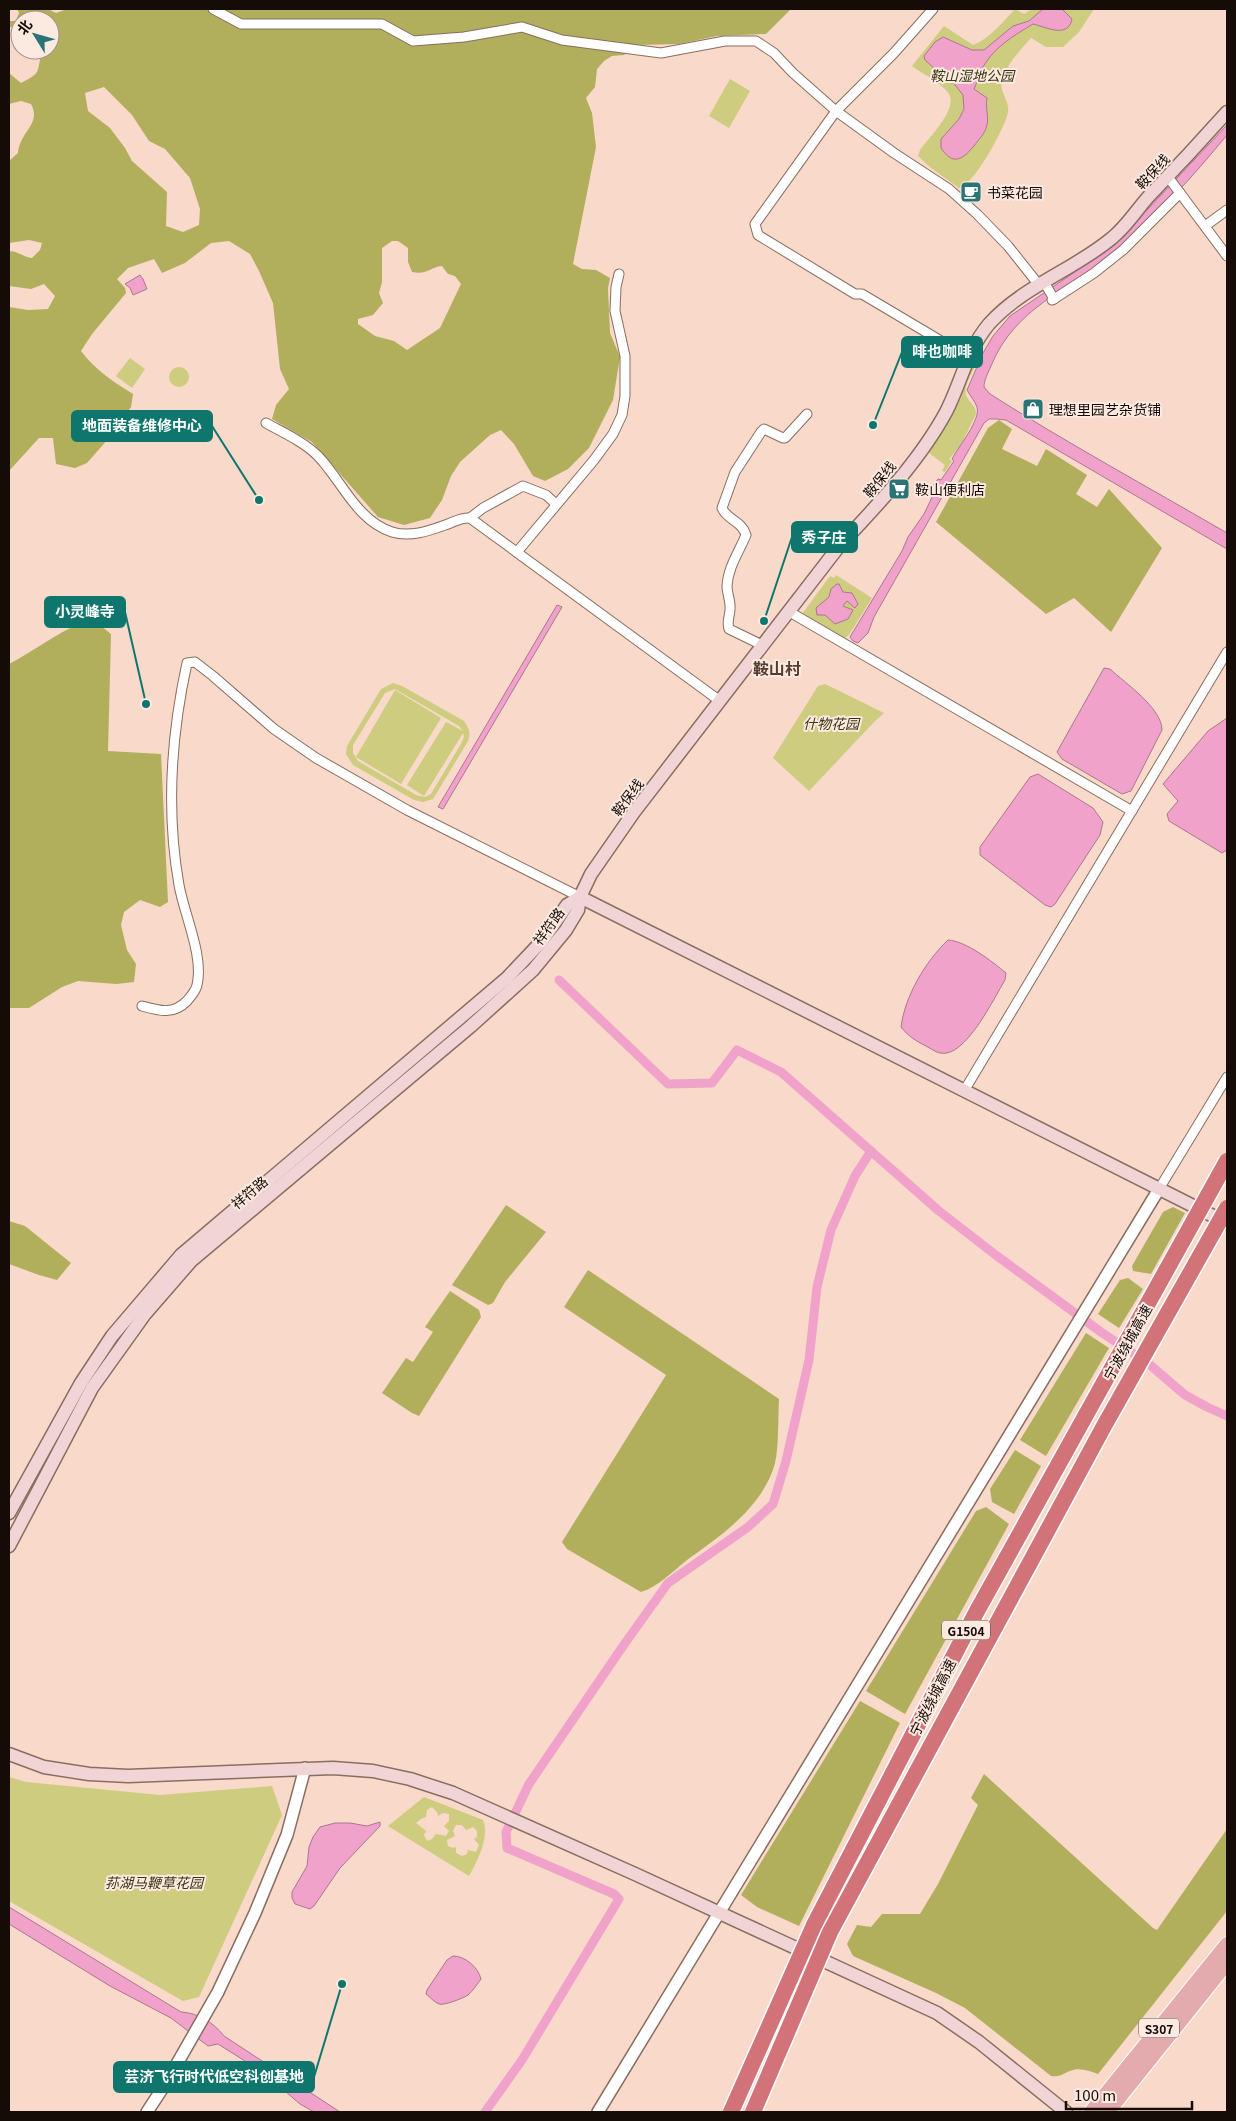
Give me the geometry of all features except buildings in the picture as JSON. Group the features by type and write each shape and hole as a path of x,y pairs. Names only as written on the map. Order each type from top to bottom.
{"highway":[{"name":"宁波绕城高速","path":"731,2112 814,1925 977,1610 1227,1161"},
{"name":"宁波绕城高速","path":"753,2112 830,1932 1099,1435 1227,1208"}],"main road":[{"name":"鞍保线","path":"580,897 591,874 634,812 788,611 929,439 946,412 978,338 1004,309 1090,256 1115,236 1170,180 1227,112"},
{"path":"580,897 1227,1223"},
{"name":"祥符路","path":"9,1513 81,1383 124,1321 181,1255 507,978 542,942 567,905 580,897"},
{"name":"祥符路","path":"9,1546 92,1388 144,1314 204,1250 429,1062 522,981 551,950 566,930 578,910 580,897"},
{"path":"9,1754 44,1767 89,1774 128,1776 305,1768 374,1771 410,1779 453,1793 937,2013 980,2042 1066,2112"},
{"name":"S307","path":"1091,2112 1227,1944"},
{"name":"S307","path":"1108,2112 1227,1963"}],"street":[{"path":"213,9 241,24 382,24 413,41 464,37 522,27 562,40 662,53 725,41 756,41 774,53 836,112 949,189 1008,246 1053,299 1094,273 1123,250 1179,192"},
{"path":"934,9 836,112 755,224 758,235 855,294 862,294 968,358"},
{"path":"1170,180 1227,256"},
{"path":"1205,226 1227,210"},
{"path":"517,552 594,460 613,434 622,414 625,396 625,356 615,312 616,287 619,274"},
{"path":"762,645 729,629 727,626 730,606 728,578 746,535 744,528 724,512 722,508 735,472 761,432 769,430 785,438 807,414"},
{"path":"266,423 309,448 323,462 344,491 372,521 392,532 416,534 433,530 464,517 470,518 720,700"},
{"path":"470,518 483,508 523,486 546,496 556,504"},
{"path":"788,611 1132,812"},
{"path":"964,1091 1227,652"},
{"path":"142,1006 163,1012 171,1011 181,1007 191,997 197,986 198,971 179,885 171,814 172,753 177,706 187,663 195,662 274,730 316,758 407,810 580,897"},
{"path":"598,2112 1227,1077"},
{"path":"147,2112 188,2046 218,1992 255,1913 287,1835 305,1768"}],"green space":[{"name":"鞍山湿地公园","path":"1015,9 1024,14 1032,9 1094,9 1079,32 1063,47 1046,47 1031,38 1015,57 1001,83 1008,108 1006,120 980,167 965,185 959,188 918,156 920,150 936,131 946,115 951,100 949,94 942,86 912,66 944,26 973,45 1001,25"},
{"path":"730,79 750,91 729,128 709,116"},
{"path":"130,358 145,369 132,388 116,376"},
{"path":"970,359 977,363 969,380 966,393 976,414 961,445 949,459 952,461 945,472 942,471 945,465 925,450"},
{"path":"179,367 186,370 189,377 186,384 179,387 172,384 169,377 172,370"},
{"path":"836,575 872,598 849,635 843,639 802,614 830,576 834,578"},
{"path":"393,683 402,686 464,721 467,726 469,733 468,741 433,799 423,802 414,800 353,765 346,754 347,746 381,689","holes":["395,689 459,726 463,731 446,722 407,785 424,796 463,733 464,737 461,744 431,794 425,797 416,795 358,761 353,753 353,745 385,693"]},
{"name":"什物花园","path":"825,684 884,713 809,791 773,758 818,686"},
{"path":"395,690 441,718 401,784 356,757"},
{"name":"荪湖马鞭草花园","path":"9,1777 26,1782 160,1795 272,1786 282,1815 199,1997 183,2001 9,1901"},
{"path":"424,1797 483,1820 485,1834 482,1849 469,1876 388,1826","holes":["432,1807 438,1816 443,1813 449,1814 449,1821 444,1826 449,1831 446,1836 436,1834 427,1841 424,1835 426,1831 416,1823 426,1817 427,1810","456,1825 462,1825 466,1830 473,1827 477,1831 477,1837 474,1839 479,1845 476,1852 468,1850 467,1854 462,1856 456,1853 456,1847 448,1846 447,1840 455,1836 453,1831"]}],"shaded area":[{"path":"17,9 48,9 50,10"},
{"path":"67,9 791,9 766,34 717,36 679,44 635,45 624,55 612,56 604,61 597,69 595,87 586,98 592,113 596,147 573,264 582,269 596,270 610,278 608,288 610,333 620,357 613,400 589,448 568,469 545,481 533,476 514,444 501,430 490,435 460,462 451,476 442,500 430,518 404,525 378,517 312,442 272,419 276,405 289,389 280,369 273,303 250,254 229,241 211,243 185,263 162,273 154,259 128,268 117,279 125,288 126,293 92,334 81,351 99,370 133,394 131,407 109,438 87,463 75,468 56,464 53,438 39,438 9,471 9,307 28,310 48,309 55,296 44,284 31,289 9,286 9,251 32,258 40,250 42,243 29,240 9,243 9,161 18,153 22,139 34,117 34,111 31,104 21,101 9,104 9,73 21,83 36,74 40,60 60,60 60,12","holes":["104,87 132,115 149,141 165,149 190,178 200,209 199,225 183,232 166,226 167,192 132,161 110,128 88,111 85,93","392,241 398,241 408,248 408,262 412,272 425,272 442,266 448,274 455,276 461,284 440,328 407,350 394,341 375,336 358,324 358,319 373,315 383,303 379,293 382,282 382,248"]},
{"path":"1043,9 1062,9 1072,19 1070,25 1066,29 1056,30 1033,24 1010,38 991,56 985,63 974,89 987,98 986,128 980,139 961,158 954,159 945,154 941,148 941,139 959,119 964,109 963,95 947,75 937,71 925,60 924,56 935,42 943,37 972,50 984,50 1013,26 1029,21"},
{"path":"1227,125 1227,135 1144,227 1114,253 1028,314 1014,329 1001,346 987,374 984,387 990,394 1048,430 1227,533 1227,549 1006,420 989,419 984,423 874,617 868,633 858,643 853,641 850,637 902,551 908,537 924,514 935,491 931,488 938,479 941,480 954,461 952,459 976,419 977,407 967,390 983,353 993,336 1010,316 1113,246"},
{"path":"140,275 147,289 133,295 130,288 125,284"},
{"path":"999,420 1012,429 1002,449 1037,466 1046,449 1087,475 1076,494 1097,507 1109,489 1162,548 1111,632 1074,598 1046,614 936,522 988,428"},
{"path":"839,584 843,592 852,593 858,604 855,608 847,601 843,606 853,610 848,619 835,624 825,615 817,615 816,608 829,597 831,589"},
{"path":"557,605 562,607 443,809 438,807"},
{"path":"82,623 101,626 111,634 108,751 161,754 168,902 160,907 140,900 124,912 121,925 127,950 136,964 134,982 116,984 78,981 62,987 29,1008 9,1008 9,664"},
{"path":"1104,668 1110,669 1142,696 1156,713 1162,730 1131,791 1122,794 1062,759 1057,752"},
{"path":"1227,718 1227,850 1222,853 1169,821 1167,814 1178,801 1163,784 1208,731"},
{"path":"1038,774 1093,808 1103,822 1100,835 1055,904 1051,907 1045,905 980,855 980,847 1030,777"},
{"path":"948,940 971,948 1006,973 1005,980 994,1000 969,1037 959,1047 950,1052 940,1053 916,1040 901,1027 907,1003 917,980"},
{"path":"506,1205 546,1232 505,1282 493,1303 488,1305 452,1285"},
{"path":"1173,1207 1185,1213 1151,1274 1133,1271 1132,1266 1163,1212"},
{"path":"9,1221 25,1226 71,1263 57,1280 9,1264"},
{"path":"588,1270 779,1399 778,1440 775,1463 761,1493 740,1519 727,1530 660,1582 641,1592 567,1549 562,1542 666,1375 564,1307"},
{"path":"1128,1278 1143,1289 1119,1328 1098,1314 1120,1280"},
{"path":"450,1291 479,1310 481,1317 419,1416 382,1393 406,1358 413,1362 433,1332 425,1327"},
{"path":"1086,1333 1109,1348 1046,1456 1020,1440"},
{"path":"1015,1450 1041,1466 1014,1514 992,1502 990,1489"},
{"path":"986,1507 1009,1524 905,1714 866,1691 976,1511"},
{"path":"860,1701 900,1723 799,1926 757,1907 741,1895"},
{"path":"984,1774 1157,1930 1227,1829 1227,1911 1098,2074 1077,2069 1059,2076 1051,2076 965,2008 853,1956 847,1944 857,1925 871,1927 882,1914 920,1914 938,1884 978,1805 971,1798"},
{"path":"380,1822 380,1826 340,1868 314,1906 310,1909 295,1904 292,1892 307,1866 309,1847 320,1827 335,1823 367,1826"},
{"path":"9,1907 181,2012 205,2019 224,2036 340,2112 314,2112 300,2104 264,2073 218,2044 208,2046 171,2018 110,1986 9,1924"},
{"path":"453,1956 458,1956 470,1963 477,1970 481,1979 468,1995 449,2003 439,2004 426,1994 427,1990 447,1960"}],"waterway":[{"path":"559,980 668,1084 712,1083 737,1050 781,1072 939,1211 997,1256 1101,1332 1149,1364 1185,1395 1227,1416"},
{"path":"485,2112 522,2060 619,1899 614,1894 507,1848 506,1832 529,1784 668,1583 748,1527 773,1504 786,1461 809,1360 817,1287 831,1230 855,1176 871,1151"}],"place":[{"name":"书菜花园","path":"971,192"},
{"name":"理想里园艺杂货铺","path":"1033,409"},
{"name":"啡也咖啡","path":"873,425"},
{"name":"鞍山便利店","path":"899,489"},
{"name":"地面装备维修中心","path":"259,500"},
{"name":"秀子庄","path":"764,621"},
{"name":"小灵峰寺","path":"146,704"},
{"name":"芸济飞行时代低空科创基地","path":"342,1984"}],"district":[{"name":"鞍山村","path":"777,668"}]}
